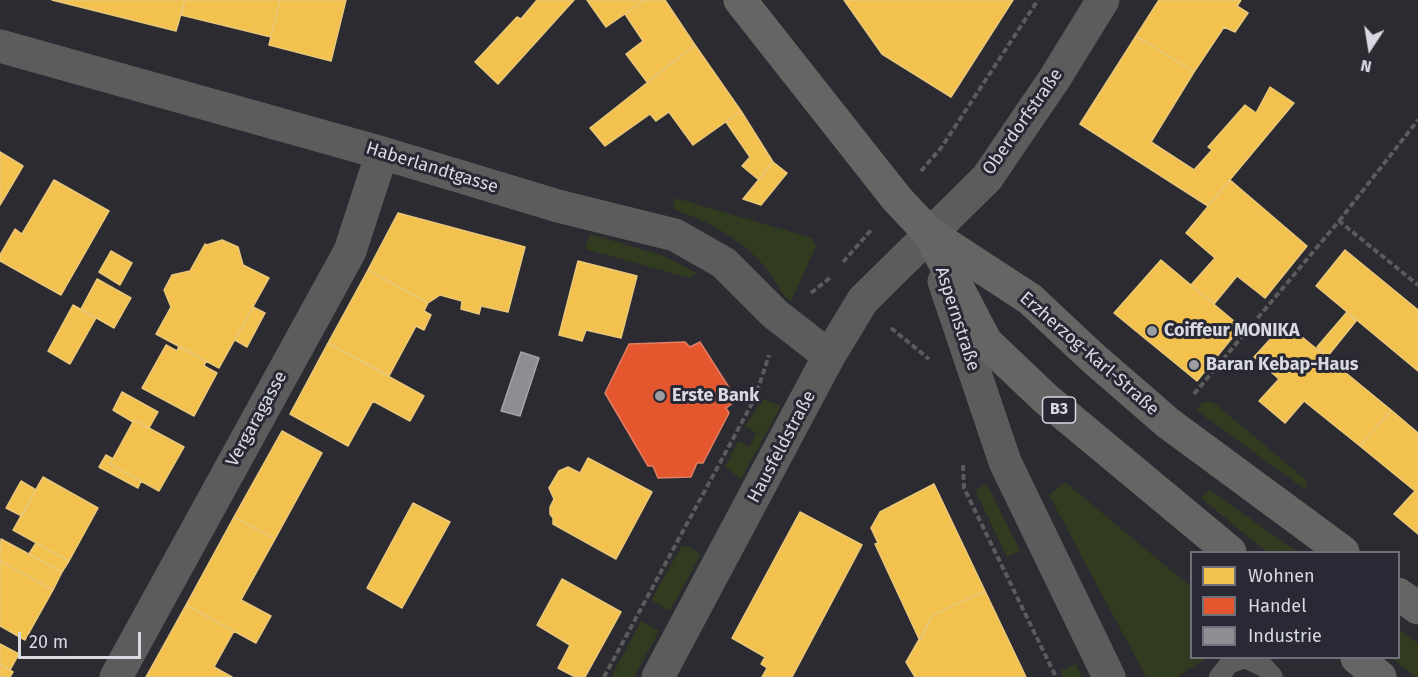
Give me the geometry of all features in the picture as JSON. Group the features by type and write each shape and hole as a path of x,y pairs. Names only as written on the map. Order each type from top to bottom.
{"main road":[{"name":"Aspernstraße","path":"740,0 897,199 929,233"},
{"name":"B3","path":"929,233 986,342 1046,399 1229,551"},
{"name":"Erzherzog-Karl-Straße","path":"929,233 1030,299 1168,423 1342,551"},
{"path":"1400,595 1418,608"},
{"path":"1359,659 1380,677"}],"street":[{"name":"Oberdorfstraße","path":"929,233 987,177 1055,78 1103,0"},
{"name":"Haberlandtgasse","path":"0,46 382,153 558,207 675,235 724,263 775,314 830,356"},
{"name":"Vergaragasse","path":"116,677 350,250 382,153"},
{"name":"Hausfeldstraße","path":"658,677 862,300 929,233"},
{"name":"Aspernstraße","path":"929,233 1005,462 1109,677"}],"lane":[{"path":"1218,677 1229,664 1242,659"},
{"path":"1246,659 1264,668 1273,677"}],"path":[{"path":"941,148 1038,0"},
{"path":"1194,394 1340,221 1418,120"},
{"path":"1340,221 1418,285"},
{"path":"804,299 832,275"},
{"path":"604,677 755,398 770,352"}],"green space":[{"path":"676,198 812,238 816,246 791,302 757,258 725,233 675,210 673,206"},
{"path":"590,234 664,256 697,273 686,277 585,249"},
{"path":"763,399 781,406 741,479 725,467 738,441 749,447 756,433 745,426"},
{"path":"1211,401 1308,482 1306,490 1196,410 1202,403"},
{"path":"1065,482 1190,586 1190,659 1204,659 1177,677 1146,677 1049,495"},
{"path":"987,484 1020,551 1007,557 975,490"},
{"path":"1210,490 1296,551 1266,551 1201,498"},
{"path":"682,546 687,546 701,554 670,611 651,600"},
{"path":"641,621 659,631 634,677 611,677"},
{"path":"1400,631 1418,643 1418,677 1393,659 1400,659"},
{"path":"1076,664 1082,677 1063,677 1060,671"}],"building: Wohnen":[{"path":"52,0 185,0 176,31"},
{"path":"185,0 280,0 271,37 181,15"},
{"path":"280,0 346,0 331,61 269,45"},
{"path":"537,0 574,0 498,84 475,62 517,17 521,19"},
{"path":"587,0 645,0 606,27"},
{"path":"645,0 665,0 695,45 647,82 626,54 643,41 625,14"},
{"path":"844,0 1013,0 951,97 882,54"},
{"path":"1159,0 1241,0 1237,6 1248,13 1235,32 1224,27 1194,72 1136,36"},
{"path":"1136,36 1194,72 1151,142 1194,170 1212,150 1208,147 1245,105 1256,113 1270,87 1294,103 1208,206 1080,124"},
{"path":"695,45 741,111 693,145 669,112 656,121 650,114 605,146 590,128"},
{"path":"741,111 773,162 759,180 742,166 750,157 726,122"},
{"path":"0,152 23,166 0,205"},
{"path":"773,162 787,173 761,205 743,199"},
{"path":"54,180 109,211 61,295 0,261 0,255 15,229 22,234"},
{"path":"1230,180 1307,246 1265,298 1237,276 1214,304 1191,285 1215,258 1186,233"},
{"path":"398,213 525,247 508,312 481,306 479,314 461,309 462,301 440,295 428,303 368,270"},
{"path":"222,240 238,247 243,265 269,278 219,368 156,334 171,307 164,290 172,275 190,271 205,244"},
{"path":"1345,250 1418,310 1418,371 1316,286"},
{"path":"111,251 132,263 120,285 99,272"},
{"path":"1161,260 1241,327 1197,381 1114,313"},
{"path":"578,261 637,276 621,338 586,330 582,341 559,335"},
{"path":"368,270 428,303 424,311 431,315 424,330 416,326 389,376 328,343"},
{"path":"97,279 131,298 114,328 81,309"},
{"path":"73,305 96,318 70,364 48,351"},
{"path":"253,307 265,313 247,347 235,340"},
{"path":"1347,312 1356,321 1327,357 1317,347"},
{"path":"1285,323 1391,410 1360,446 1304,401 1285,423 1259,401 1279,379 1254,357"},
{"path":"328,343 424,396 410,421 373,401 348,446 290,414"},
{"path":"166,345 177,351 179,346 206,361 204,366 217,373 194,416 142,388"},
{"path":"122,392 158,412 149,428 113,410"},
{"path":"1391,410 1418,433 1418,534 1394,514 1415,491 1360,446"},
{"path":"134,420 184,447 159,491 110,464"},
{"path":"282,431 322,453 275,539 234,517"},
{"path":"106,455 113,459 110,464 141,481 138,488 99,467"},
{"path":"588,458 652,492 616,559 553,524 550,514 550,507 554,499 549,488 559,471 568,467 580,473"},
{"path":"43,477 98,508 69,561 13,530"},
{"path":"21,481 36,490 22,516 6,508"},
{"path":"934,484 985,591 933,615 920,641 875,544 878,543 871,528 880,512"},
{"path":"413,503 450,522 402,608 367,588"},
{"path":"800,512 862,545 792,677 762,677 767,668 761,664 765,657 732,638"},
{"path":"234,517 275,539 241,600 271,616 256,643 186,605"},
{"path":"1,539 62,572 53,590 0,561"},
{"path":"36,543 69,561 62,572 29,554"},
{"path":"0,561 53,590 25,640 0,626"},
{"path":"562,579 621,612 585,677 575,677 558,668 570,645 537,625"},
{"path":"985,591 1026,677 915,677 906,662 933,615"},
{"path":"186,605 234,631 214,667 232,677 146,677"},
{"path":"0,644 19,654 10,670 0,664"},
{"path":"0,664 13,672 10,677 0,677"}],"building: Handel":[{"path":"685,342 690,347 700,342 737,400 726,408 729,413 703,463 697,463 691,477 658,478 653,466 648,466 605,393 629,344"}],"building: Industrie":[{"path":"521,352 539,358 520,416 501,411"}],"place":[{"name":"Coiffeur MONIKA","path":"1152,331"},
{"name":"Baran Kebap-Haus","path":"1194,365"},
{"name":"Erste Bank","path":"660,396"}]}
